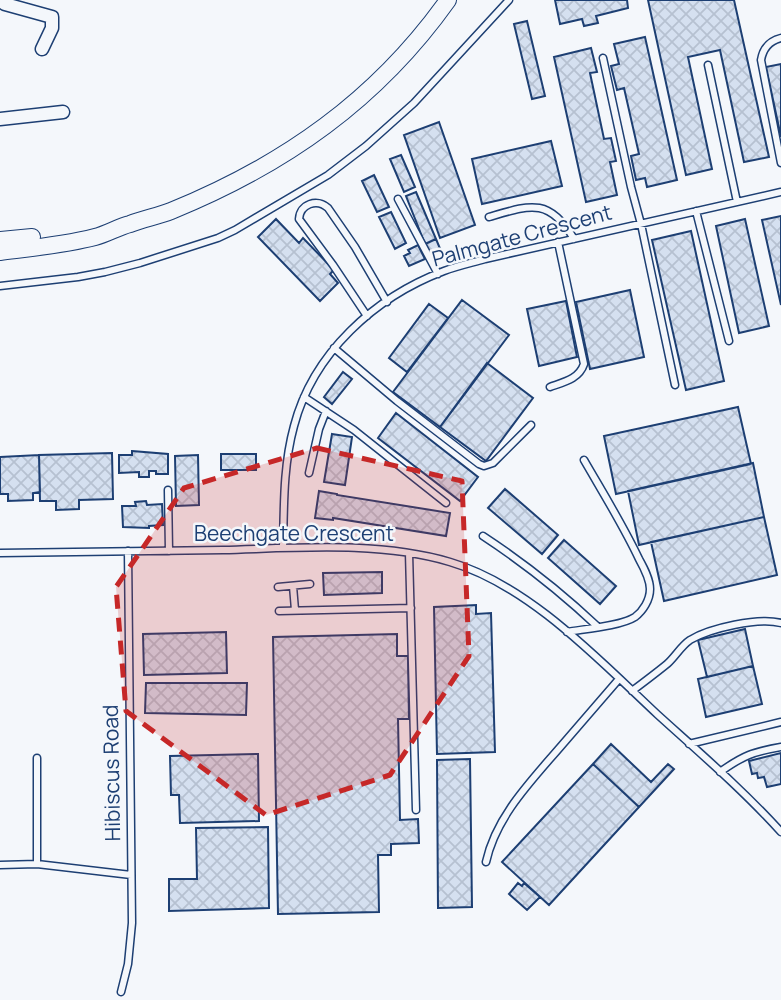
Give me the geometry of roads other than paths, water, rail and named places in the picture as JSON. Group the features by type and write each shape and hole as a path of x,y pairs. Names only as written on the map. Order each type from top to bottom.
{"main road":[{"path":"0,252 99,237 169,212 302,144 373,87 432,23 448,0"},
{"path":"0,240 99,227 118,228"}],"street":[{"path":"0,1 52,17 52,28 42,49"},
{"path":"0,119 63,112"}],"lane":[{"path":"0,286 106,272 218,238 235,230 328,175 366,146 414,103 509,0"},
{"path":"781,38 766,46 761,60 781,163"},
{"path":"603,58 675,385"},
{"path":"708,65 737,202"},
{"name":"Palmgate Crescent","path":"283,548 285,474 294,426 304,397 316,373 334,348 367,316 438,274 485,259 781,192"},
{"path":"398,199 438,274"},
{"path":"367,316 334,265 299,219 303,207 318,203 328,208 355,247 387,302"},
{"path":"489,217 524,207 546,210 564,223 574,239"},
{"path":"696,211 729,341"},
{"path":"550,387 578,375 584,364 558,242"},
{"path":"334,348 376,385 484,466 493,463 531,425"},
{"path":"304,397 354,429 446,503"},
{"path":"309,473 326,411"},
{"path":"567,632 635,617 648,601 650,590 647,575 629,538 583,460"},
{"path":"168,490 169,551"},
{"path":"483,536 543,578 598,627"},
{"name":"Beechgate Crescent","path":"0,553 379,549 453,563 479,573 523,598 567,632 754,803 781,832"},
{"name":"Hibiscus Road","path":"121,992 131,947 132,923 128,551"},
{"path":"409,553 416,810"},
{"path":"278,587 310,584"},
{"path":"293,586 295,610"},
{"path":"279,611 411,608"},
{"path":"632,691 668,663 685,644 698,636 756,621 781,623"},
{"path":"486,862 497,830 514,803 619,679"},
{"path":"689,744 781,722"},
{"path":"720,772 754,752 781,747"},
{"path":"37,758 37,864"},
{"path":"0,865 37,864 131,875"}]}
